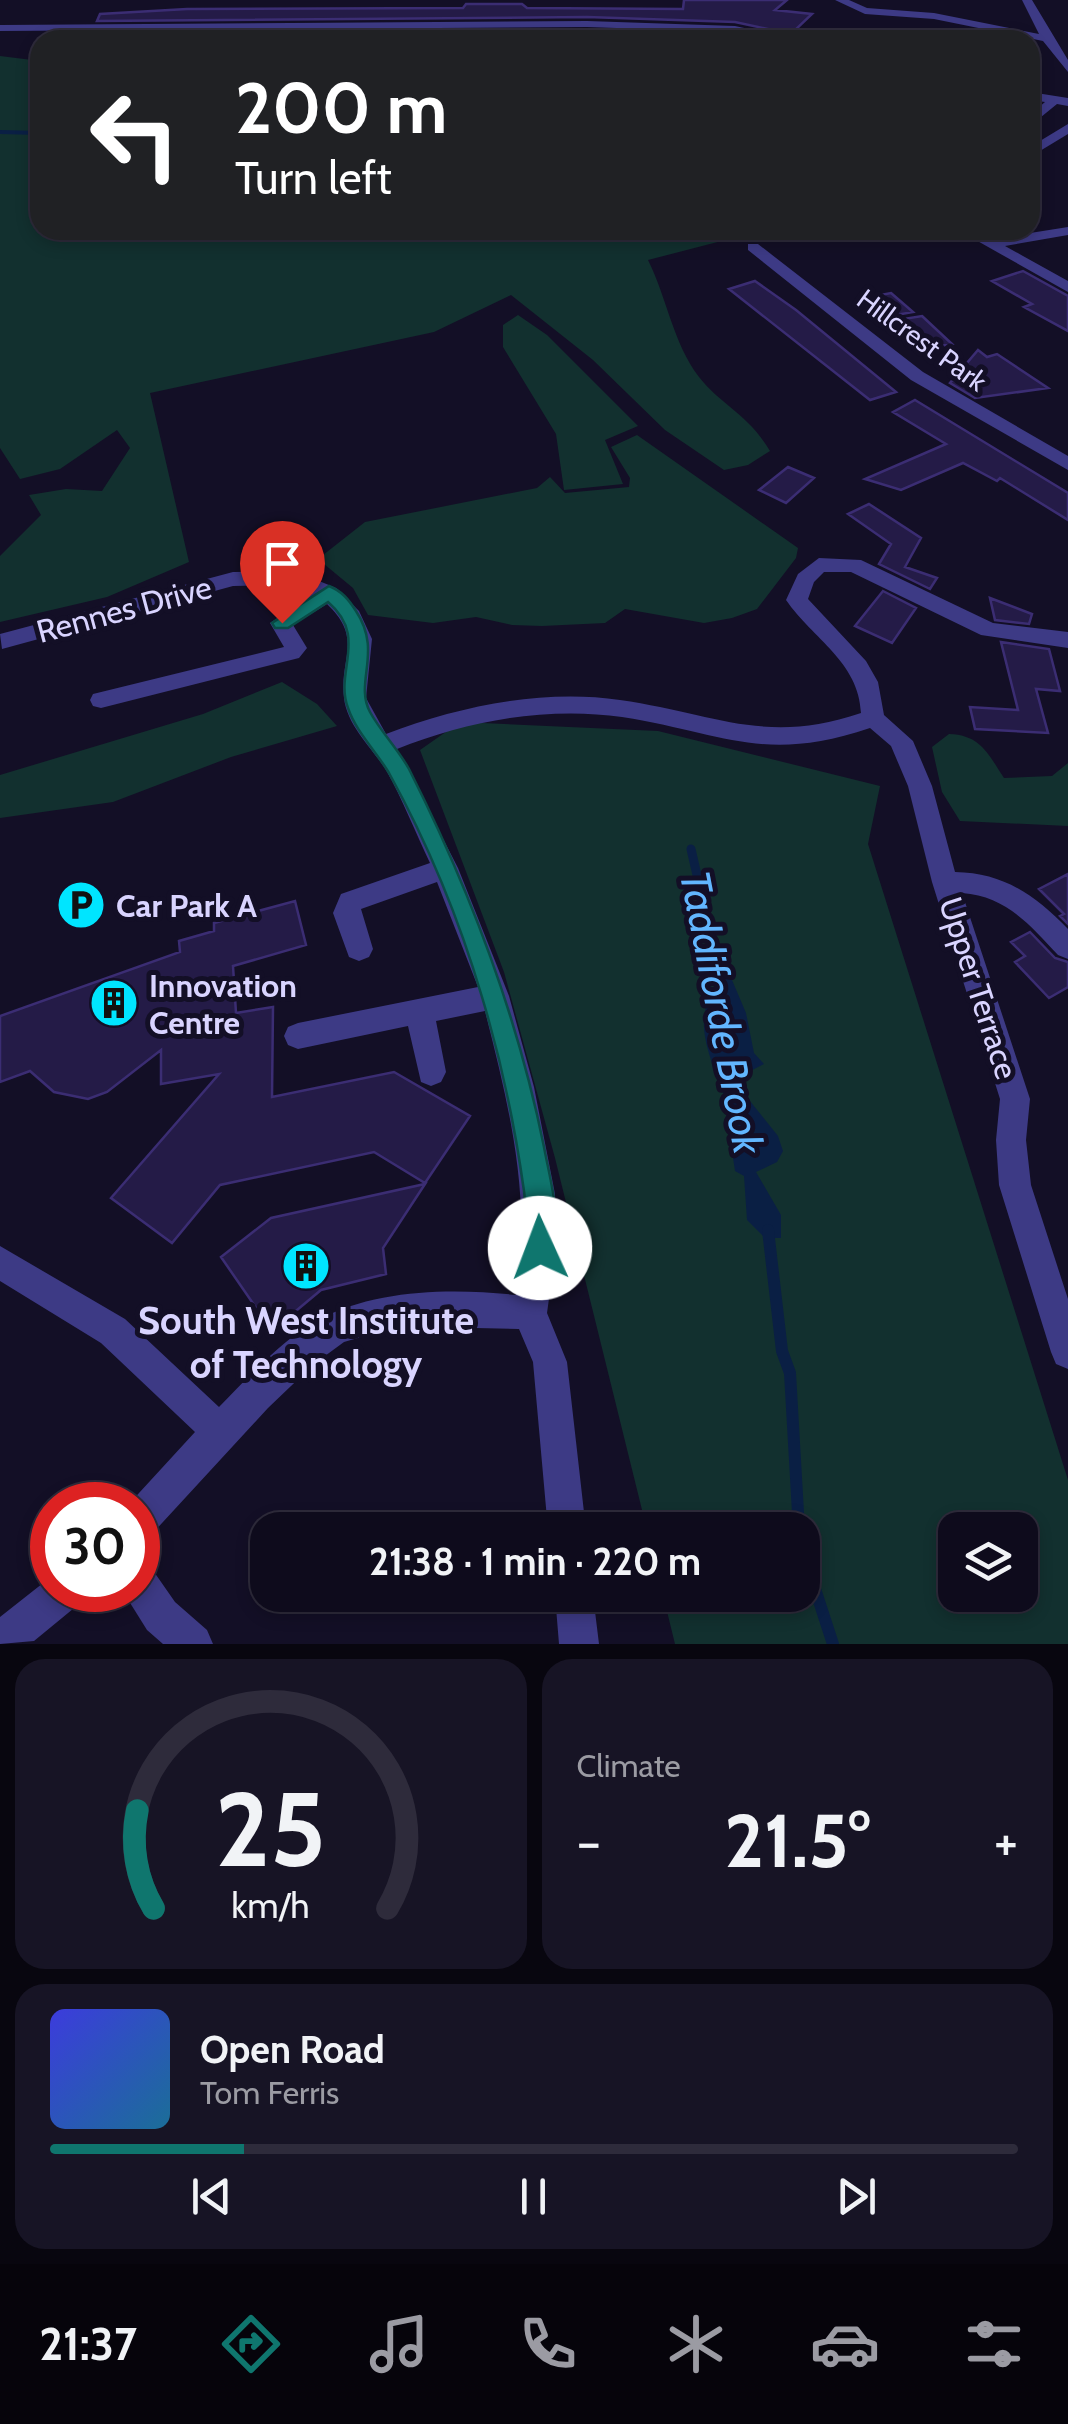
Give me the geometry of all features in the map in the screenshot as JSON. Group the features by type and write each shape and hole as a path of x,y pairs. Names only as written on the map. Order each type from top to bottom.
{"street":[{"path":"840,0 866,11 934,16 1003,30"},
{"path":"1027,0 1068,68"},
{"path":"0,28 402,23 742,30"},
{"path":"1040,37 1048,39"},
{"path":"1040,115 1061,101"},
{"path":"1040,151 1068,128"},
{"path":"1040,236 1068,231"},
{"path":"982,240 1068,286"},
{"path":"989,244 1013,240"},
{"name":"Hillcrest Park","path":"753,247 916,376 1068,464"},
{"path":"945,882 908,752 874,709 871,686 855,659 818,628 797,600 806,579 819,564 854,564 989,630 1068,640"},
{"name":"Rennes Drive","path":"2,641 233,579 296,578 329,593"},
{"path":"101,700 291,652 296,648 282,623 329,593 357,628 361,655 354,698 379,746 397,768 445,868 494,996 518,1087 539,1194 540,1248 530,1313 550,1362 565,1512"},
{"path":"379,746 454,720 553,707 636,711 733,732 788,738 835,730 874,709"},
{"path":"359,950 346,913 350,902 445,868"},
{"name":"Upper Terrace","path":"1068,947 1003,888 979,882 945,882 1014,1099 1011,1140 1015,1185 1058,1300 1068,1352"},
{"path":"298,1036 494,996"},
{"path":"420,1011 432,1072"},
{"path":"0,1262 113,1331 218,1430"},
{"path":"160,1497 218,1430 304,1350 334,1329 371,1318 439,1311 493,1308 530,1313"},
{"path":"0,1638 38,1612"},
{"path":"158,1612 193,1644"},
{"path":"576,1612 579,1644"}],"green space":[{"path":"0,56 30,60 30,240 725,240 648,260 690,364 708,387 753,428 770,451 748,465 724,470 665,430 593,360 511,295 434,332 150,393 189,562 107,597 0,622 0,556 41,515 29,495 66,489 102,491 130,448 117,430 60,469 20,479 0,448"},
{"path":"518,315 547,335 638,426 605,440 623,484 564,490 556,434 503,347 503,325"},
{"path":"637,435 798,548 796,558 757,609 704,623 625,609 605,623 512,625 476,617 433,623 368,615 353,588 318,559 365,522 537,488 550,477 565,493 629,487 630,478 611,447"},
{"path":"282,682 317,704 337,726 231,757 113,802 0,818 0,775 203,714"},
{"path":"460,722 658,731 880,786 868,844 1068,1480 1068,1644 675,1644 667,1612 820,1612 820,1512 643,1512 555,1158 504,972 420,750"},
{"path":"949,734 976,742 1004,778 1052,776 1068,763 1068,826 960,821 942,792 932,747"}],"water":[{"path":"720,976 732,980 746,1013 754,1053 764,1064 733,1080 778,1136 783,1151 777,1162 756,1172 781,1215 781,1238 765,1238 747,1220 744,1176 735,1171 722,1085 704,1028 707,1004"}],"building":[{"path":"684,0 787,0 775,10 812,14 795,30 772,30 735,22 587,17 97,21 100,14 187,9 463,8 466,4 522,4 527,8 683,9"},
{"path":"1023,271 1068,296 1068,331 1024,307 1032,304 992,281"},
{"path":"755,281 896,392 870,400 729,289"},
{"path":"891,293 913,312 885,317 864,298"},
{"path":"922,316 952,344 923,349 897,320"},
{"path":"978,350 987,357 997,354 1048,388 975,398 950,383"},
{"path":"915,400 1068,493 1068,520 1000,478 997,481 963,463 901,490 865,479 946,444 893,412"},
{"path":"788,467 814,478 786,503 759,490"},
{"path":"869,504 921,538 905,567 937,578 930,589 879,564 891,544 848,514"},
{"path":"883,591 916,608 892,643 855,626"},
{"path":"990,598 1032,614 1029,624 995,620"},
{"path":"1001,642 1049,649 1060,691 1036,689 1048,733 975,729 970,707 1018,710"},
{"path":"1068,874 1068,924 1060,916 1064,914 1039,889"},
{"path":"295,901 306,945 233,966 236,1013 273,1007 272,1097 394,1072 470,1116 425,1183 374,1152 220,1185 172,1243 111,1198 219,1074 161,1084 161,1050 107,1092 88,1099 54,1092 30,1071 0,1082 0,1016 180,952 179,941 214,931 214,923"},
{"path":"1030,932 1055,958 1068,962 1068,987 1049,998 1015,962 1025,956 1011,942"},
{"name":"South West Institute of Technology","path":"425,1184 383,1248 386,1274 321,1290 272,1331 221,1257 271,1218"}],"waterway":[{"path":"0,132 30,133"},
{"name":"Taddiforde Brook","path":"691,849 723,988"},
{"name":"Taddiforde Brook","path":"768,1230 782,1351 790,1373 798,1512"},
{"name":"Taddiforde Brook","path":"820,1604 833,1644"}],"place":[{"name":"Car Park A","path":"81,905"},
{"name":"Innovation Centre","path":"114,1003"},
{"name":"South West Institute of Technology","path":"306,1266"}],"route":[{"path":"282,623 329,593 357,628 361,655 354,698 379,746 397,768 445,868 494,996 518,1087 539,1194 540,1248"}]}
